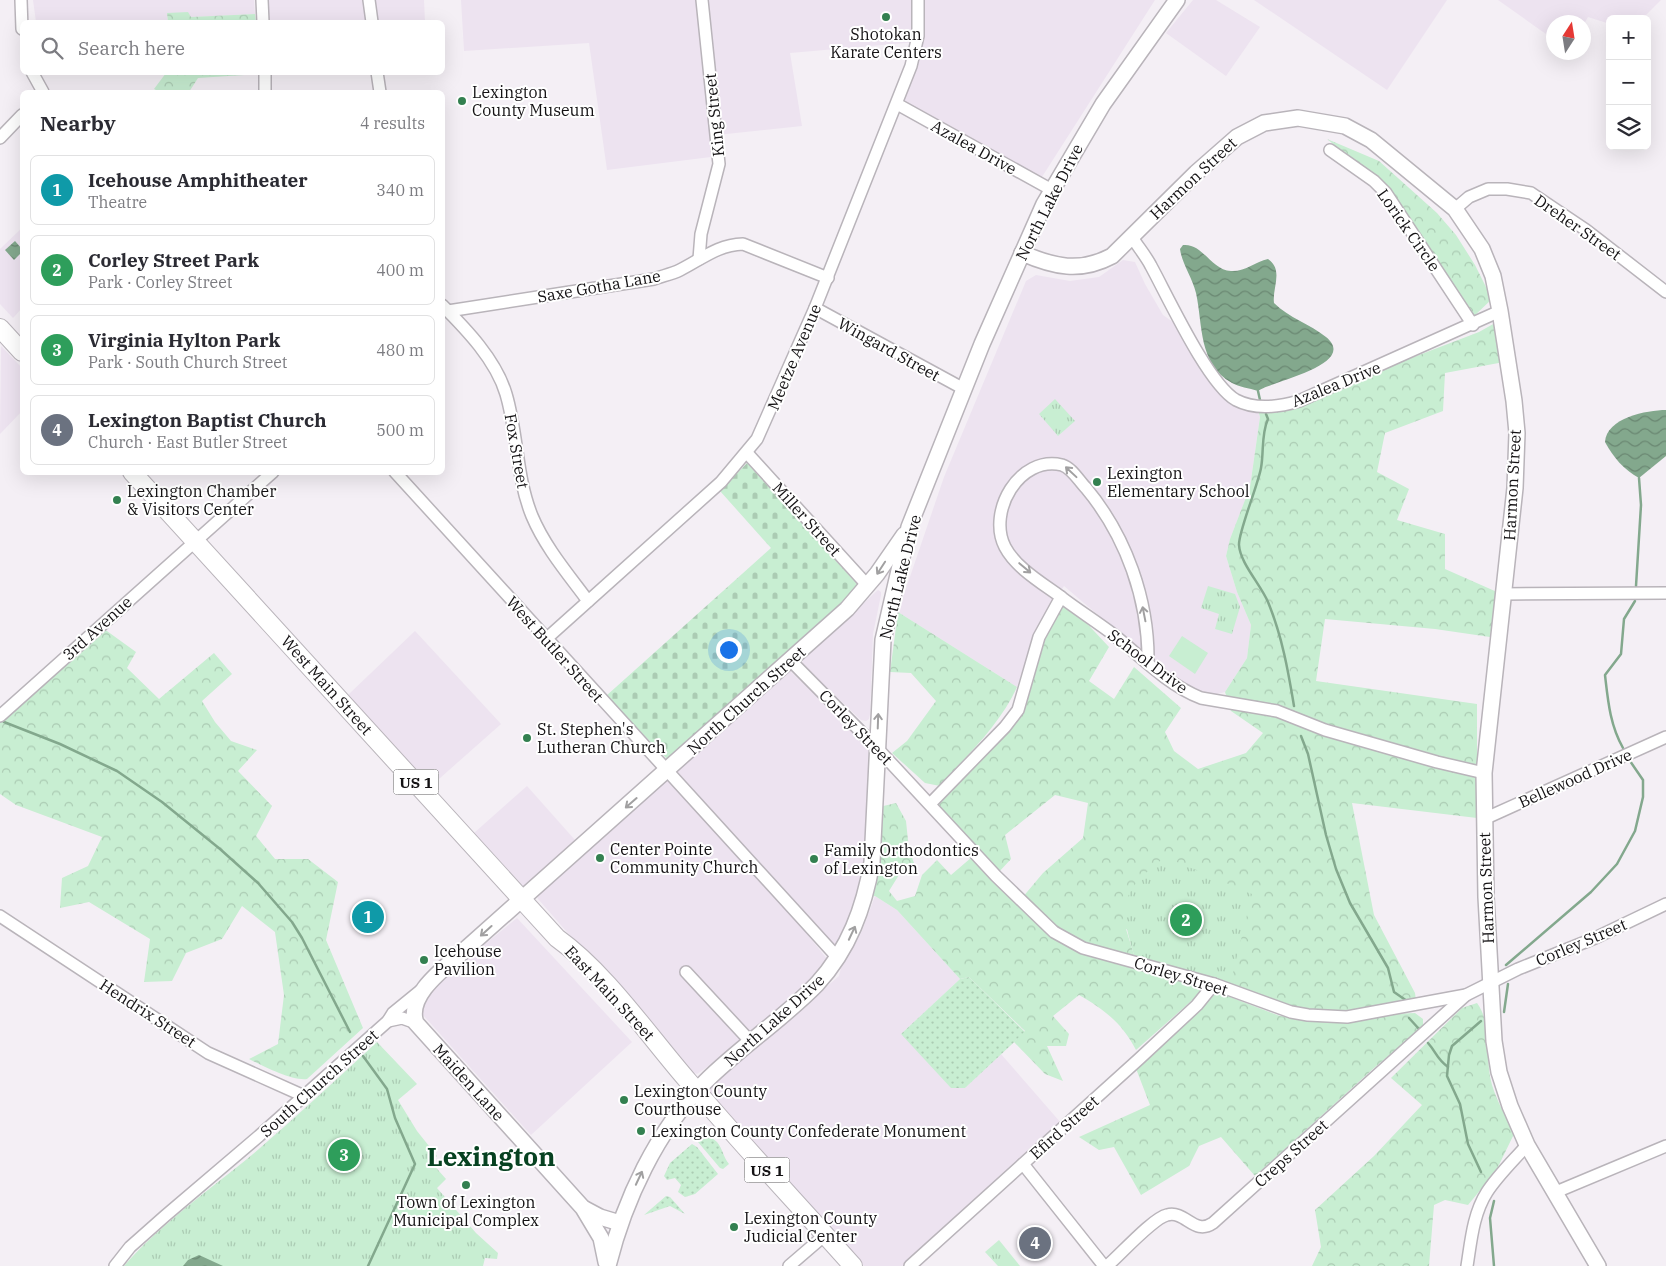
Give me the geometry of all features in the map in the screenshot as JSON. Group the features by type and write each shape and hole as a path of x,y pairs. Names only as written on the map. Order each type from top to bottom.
{"main road":[{"name":"North Lake Drive","path":"607,1266 620,1223 651,1156 697,1091 806,996 838,958 857,921 869,881 874,838 883,640 909,527 964,389 1022,253 1052,190 1103,104 1177,0"},
{"name":"Harmon Street","path":"1022,253 1052,265 1081,267 1098,263 1112,256 1196,173 1236,137 1264,123 1298,118 1325,121 1359,132 1455,209 1482,249 1493,276 1500,311 1517,433 1515,488 1484,773 1490,983 1494,1041 1499,1072 1510,1106 1527,1145 1598,1266"},
{"path":"0,328 20,350"},
{"name":"West Main Street","path":"135,475 522,898"},
{"name":"North Church Street","path":"522,898 847,609 868,586 909,527"},
{"name":"East Main Street","path":"522,898 557,938 566,956 642,1038 662,1050 853,1266"},
{"name":"South Church Street","path":"420,991 522,898"},
{"path":"416,1023 412,1011 420,991"},
{"name":"Maiden Lane","path":"416,1023 583,1208 601,1238 607,1266"},
{"name":"Maiden Lane","path":"583,1208 600,1217 620,1223"}],"street":[{"path":"21,0 22,20"},
{"path":"262,0 263,20"},
{"path":"370,0 372,20"},
{"name":"King Street","path":"699,259 701,234 719,164 702,0"},
{"name":"Meetze Avenue","path":"546,639 720,482 747,453 765,425 828,278 897,104 915,53 919,20 918,0"},
{"path":"34,75 42,90"},
{"path":"265,75 265,90"},
{"path":"377,75 380,90"},
{"name":"Azalea Drive","path":"897,104 1052,190"},
{"path":"0,138 20,116"},
{"name":"Lorick Circle","path":"1330,150 1374,181 1386,193 1473,325"},
{"name":"Dreher Street","path":"1455,209 1470,197 1488,189 1507,189 1531,194 1586,230 1666,292"},
{"name":"Azalea Drive","path":"1132,237 1150,264 1212,377 1231,397 1246,404 1265,407 1299,401 1473,325 1500,311"},
{"name":"Saxe Gotha Lane","path":"445,308 654,279 679,271 718,248 743,244 828,278"},
{"name":"Fox Street","path":"445,308 487,357 503,386 512,418 522,484 532,516 547,545 588,602"},
{"name":"Wingard Street","path":"815,308 964,389"},
{"name":"Miller Street","path":"747,453 868,586"},
{"name":"School Drive","path":"1148,663 1147,632 1132,569 1115,530 1096,500 1068,468 1052,464 1039,466 1026,472 1014,486 999,516 999,532 1005,547 1015,561 1060,597 1111,633 1148,663 1182,690 1201,698 1276,711 1325,730 1484,773"},
{"name":"3rd Avenue","path":"2,712 270,475"},
{"name":"West Butler Street","path":"398,475 838,958"},
{"path":"1503,594 1666,593"},
{"path":"930,804 1005,727 1018,710 1039,637 1060,597"},
{"name":"Corley Street","path":"790,660 877,748 1041,921 1061,936 1099,953 1214,984 1291,1012 1324,1016 1368,1014 1466,996 1490,983 1595,938 1666,904"},
{"name":"Bellewood Drive","path":"1484,818 1666,737"},
{"name":"Hendrix Street","path":"0,916 208,1053 304,1096"},
{"path":"686,972 751,1042"},
{"name":"Efird Street","path":"910,1266 1168,1032 1197,1004 1214,984"},
{"name":"South Church Street","path":"115,1266 130,1247 164,1216 304,1096 388,1021 393,1013 420,991"},
{"name":"Creps Street","path":"1106,1266 1163,1216 1176,1214 1198,1227 1204,1228 1214,1223 1466,996"},
{"path":"388,1021 402,1018 416,1023"},
{"path":"1467,1266 1474,1222 1483,1199 1492,1185 1527,1145"},
{"path":"1556,1192 1666,1146"},
{"path":"1023,1164 1106,1266"},
{"path":"788,1266 825,1235"}],"shaded area":[{"path":"33,0 254,0 255,14 191,17 167,13 168,20 36,20"},
{"path":"266,0 424,0 425,20 267,20"},
{"path":"461,0 915,0 917,42 790,53 802,126 717,135 719,156 607,170 589,43 464,51"},
{"path":"922,0 1155,0 1040,180 903,103 922,42"},
{"path":"1193,0 1216,0 1260,27 1226,76 1166,33"},
{"path":"1254,0 1447,0 1387,90"},
{"path":"1498,0 1661,0 1646,15 1606,15 1606,23 1591,18 1591,15 1546,15 1546,34"},
{"path":"20,230 20,310 13,318 0,304 0,249"},
{"name":"Lexington Elementary School","path":"1123,260 1135,262 1163,315 1187,332 1219,385 1257,407 1260,417 1250,487 1230,539 1226,556 1237,592 1251,625 1247,658 1225,692 1213,695 1191,688 1165,672 1064,586 1039,623 1017,687 898,612 944,477 1026,281 1036,275 1070,281 1099,277"},
{"path":"1,346 20,366 20,413 0,434"},
{"path":"878,590 881,592 881,595 873,634 870,714 869,719 866,721 861,720 803,665 802,659"},
{"path":"415,631 501,724 431,786 348,695"},
{"path":"789,670 869,744 865,852 858,892 845,927 834,947 676,770"},
{"path":"668,778 757,878 784,905 827,959 792,1000 755,1034 697,1074 694,1073 602,972 537,896 539,891"},
{"path":"527,786 575,840 524,887 474,833"},
{"path":"875,896 897,910 960,979 901,1034 965,1088 1001,1054 1061,1123 902,1266 864,1266 711,1094 710,1090 712,1086 839,976 841,968 862,931"},
{"path":"517,918 632,1042 531,1135 423,1015 422,1008 429,995 452,971"}],"green space":[{"path":"188,12 191,17 255,14 256,20 168,20 167,13"},
{"path":"164,75 243,75 198,78 190,90 154,89"},
{"path":"1327,139 1379,161 1437,213 1456,235 1475,265 1492,299 1472,318 1378,180"},
{"path":"1495,323 1504,362 1445,373 1443,411 1385,433 1377,472 1409,489 1397,520 1445,534 1445,569 1497,592 1490,637 1435,629 1325,619 1316,681 1477,704 1477,818 1352,803 1374,915 1415,993 1416,1000 1327,1013 1293,1008 1230,985 1126,929 1135,958 1070,940 1022,898 1043,873 1083,838 1088,803 1055,795 1005,835 1011,859 998,873 936,806 1009,730 1037,651 1064,599 1109,647 1089,681 1114,699 1134,667 1181,708 1165,732 1174,751 1198,769 1246,753 1263,733 1231,711 1225,692 1247,658 1251,625 1237,592 1226,556 1230,539 1250,487 1260,417 1257,407 1299,401 1479,332"},
{"path":"1055,399 1075,421 1058,436 1039,414"},
{"path":"747,463 860,587 667,759 606,696 771,548 720,491"},
{"path":"1208,586 1235,594 1240,607 1232,634 1215,629 1219,614 1201,608"},
{"path":"898,612 1017,687 1002,714 992,727 940,786 925,783 892,753 907,741 936,701 911,673 890,672"},
{"path":"100,626 136,652 127,668 159,699 214,653 232,674 202,701 215,722 231,741 257,750 238,771 272,806 256,836 275,859 308,859 338,882 326,940 363,1028 307,1079 294,1078 249,1059 278,1044 284,995 275,932 242,906 222,939 186,953 172,981 144,982 150,939 89,902 60,908 62,878 88,866 102,837 16,805 0,794 0,716"},
{"path":"1182,636 1208,653 1195,674 1169,656"},
{"path":"896,803 906,821 909,850 914,863 902,870 889,891 897,901 915,896 922,875 937,860 951,875 972,857 1053,933 1206,988 1136,1050 1125,1032 1112,1018 1079,995 1053,1016 1069,1034 1066,1046 1047,1046 1063,1081 1045,1074 1014,1042 1025,1031 969,977 960,979 897,910 875,896 865,898 875,808"},
{"path":"1165,857 1252,894 1230,985 1135,958 1126,924 1127,900 1131,890 1139,880"},
{"path":"969,977 1025,1032 965,1088 951,1088 901,1034 960,979"},
{"path":"1217,992 1280,1016 1297,1018 1415,1013 1423,1019 1423,1027 1374,1068 1255,1176 1221,1137 1199,1146 1189,1166 1141,1195 1114,1147 1099,1150 1079,1137 1150,1105 1135,1066 1191,1019"},
{"path":"1477,1003 1482,1012 1487,1032 1492,1085 1514,1134 1496,1171 1468,1205 1445,1200 1434,1205 1429,1266 1312,1266 1321,1247 1315,1210 1374,1156 1422,1105 1391,1078 1462,1008"},
{"path":"377,1042 417,1084 398,1100 417,1131 437,1156 431,1162 446,1179 437,1188 476,1233 498,1253 497,1259 485,1258 483,1266 124,1266 170,1221 253,1154"},
{"path":"695,1131 717,1142 729,1164 723,1169 720,1168 698,1142"},
{"path":"692,1144 697,1147 718,1174 695,1194 685,1197 678,1192 681,1185 675,1178 667,1180 664,1176 670,1163"},
{"path":"666,1196 670,1197 685,1214 670,1206 644,1215"},
{"path":"999,1240 1020,1266 998,1266 985,1252"}],"water":[{"path":"15,241 20,247 20,254 14,260 5,250"},
{"path":"1183,245 1196,248 1224,270 1241,270 1268,259 1273,263 1276,274 1274,303 1286,313 1326,337 1333,347 1331,356 1322,364 1308,371 1258,391 1232,383 1221,375 1213,365 1204,343 1196,293 1181,255 1180,249"},
{"path":"1666,410 1666,456 1639,478 1619,463 1605,442 1607,434 1612,427 1629,417"},
{"path":"199,1255 223,1266 183,1266 188,1260"}],"waterway":[{"path":"1258,391 1260,400"},
{"path":"1266,414 1268,419 1264,431 1261,468 1239,545 1243,559 1265,595 1273,615 1284,653 1294,706"},
{"path":"1636,586 1641,505 1639,478"},
{"path":"1623,748 1612,722 1605,675 1621,654 1624,619 1635,601"},
{"path":"4,722 60,744 117,771 162,802 258,883 292,922 302,938 350,1032"},
{"path":"1301,736 1308,754 1326,835 1336,869 1350,903 1388,968 1394,992 1407,1001"},
{"path":"1506,965 1591,892 1617,864 1635,831 1643,797 1643,780 1630,761"},
{"path":"1504,1012 1508,984"},
{"path":"1409,1018 1419,1029"},
{"path":"1481,1021 1452,1046 1447,1076 1460,1104 1468,1144 1481,1172"},
{"path":"1428,1043 1441,1061 1448,1067"},
{"path":"363,1056 387,1089 395,1118 415,1164 368,1266"},
{"path":"1494,1201 1490,1218 1494,1266"}],"place":[{"name":"Shotokan Karate Centers","path":"886,17"},
{"name":"Lexington County Museum","path":"462,101"},
{"name":"Lexington Elementary School","path":"1097,482"},
{"name":"Lexington Chamber & Visitors Center","path":"117,500"},
{"name":"St. Stephen's Lutheran Church","path":"527,738"},
{"name":"Center Pointe Community Church","path":"600,858"},
{"name":"Family Orthodontics of Lexington","path":"814,859"},
{"name":"Icehouse Amphitheater","path":"368,917"},
{"name":"Corley Street Park","path":"1186,920"},
{"name":"Icehouse Pavilion","path":"424,960"},
{"name":"Lexington County Courthouse","path":"624,1100"},
{"name":"Lexington County Confederate Monument","path":"641,1131"},
{"name":"Virginia Hylton Park","path":"344,1155"},
{"name":"Town of Lexington Municipal Complex","path":"466,1185"},
{"name":"Lexington County Judicial Center","path":"734,1227"},
{"name":"Lexington Baptist Church","path":"1035,1243"}],"district":[{"name":"Lexington","path":"491,1156"}]}
